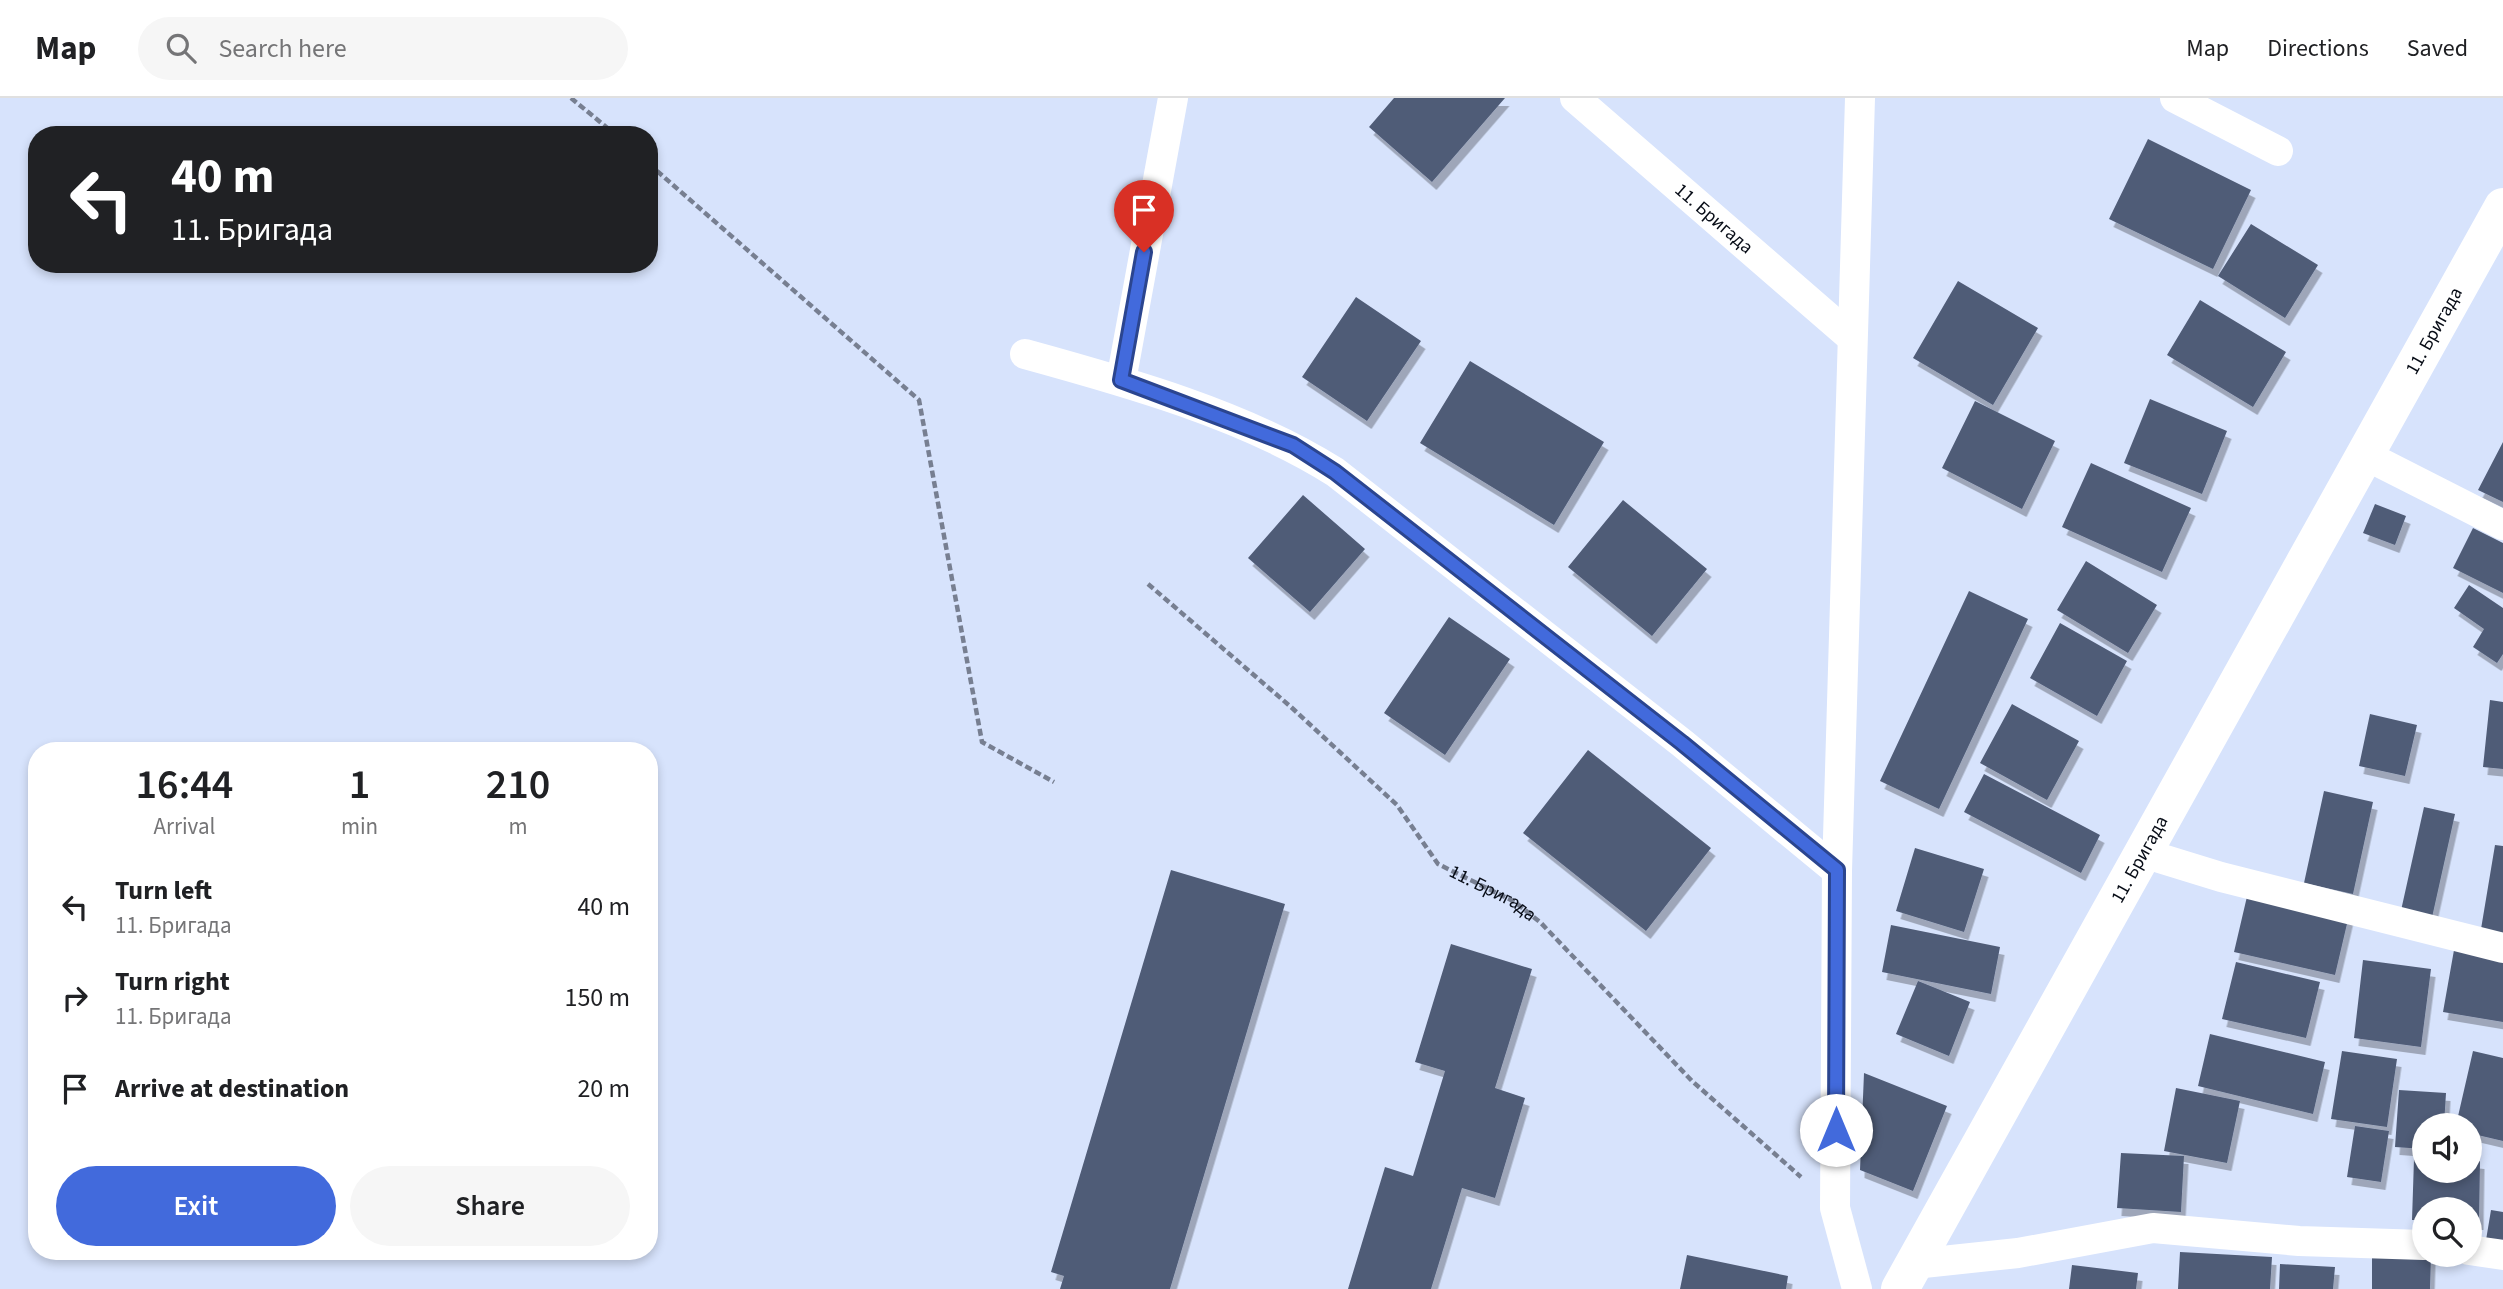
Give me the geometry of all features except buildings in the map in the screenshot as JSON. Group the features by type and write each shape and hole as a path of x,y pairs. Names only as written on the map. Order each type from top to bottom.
{"main road":[{"name":"11. Бригада","path":"1907,1277 2503,207"}],"street":[{"path":"1121,380 1172,98"},
{"name":"11. Бригада","path":"1575,98 1852,338"},
{"path":"1857,1289 1835,1208 1837,870 1860,98"},
{"path":"2175,98 2278,151"},
{"path":"1024,354 1121,380 1293,445 1335,472 1682,743 1837,870"},
{"path":"2365,455 2503,525"},
{"path":"2143,853 2221,877 2503,948"},
{"name":"11. Бригада","path":"1907,1277 2152,1228 2300,1241 2412,1245"},
{"path":"2482,1252 2503,1255"}],"path":[{"path":"571,98 605,126"},
{"path":"658,172 919,400 982,742 1054,782"},
{"name":"11. Бригада","path":"1148,584 1291,707 1397,805 1438,864 1515,902 1541,923 1692,1082 1835,1208"}],"route":[{"path":"1144,252 1121,380 1293,445 1335,472 1682,743 1837,870 1836,1130"}]}
